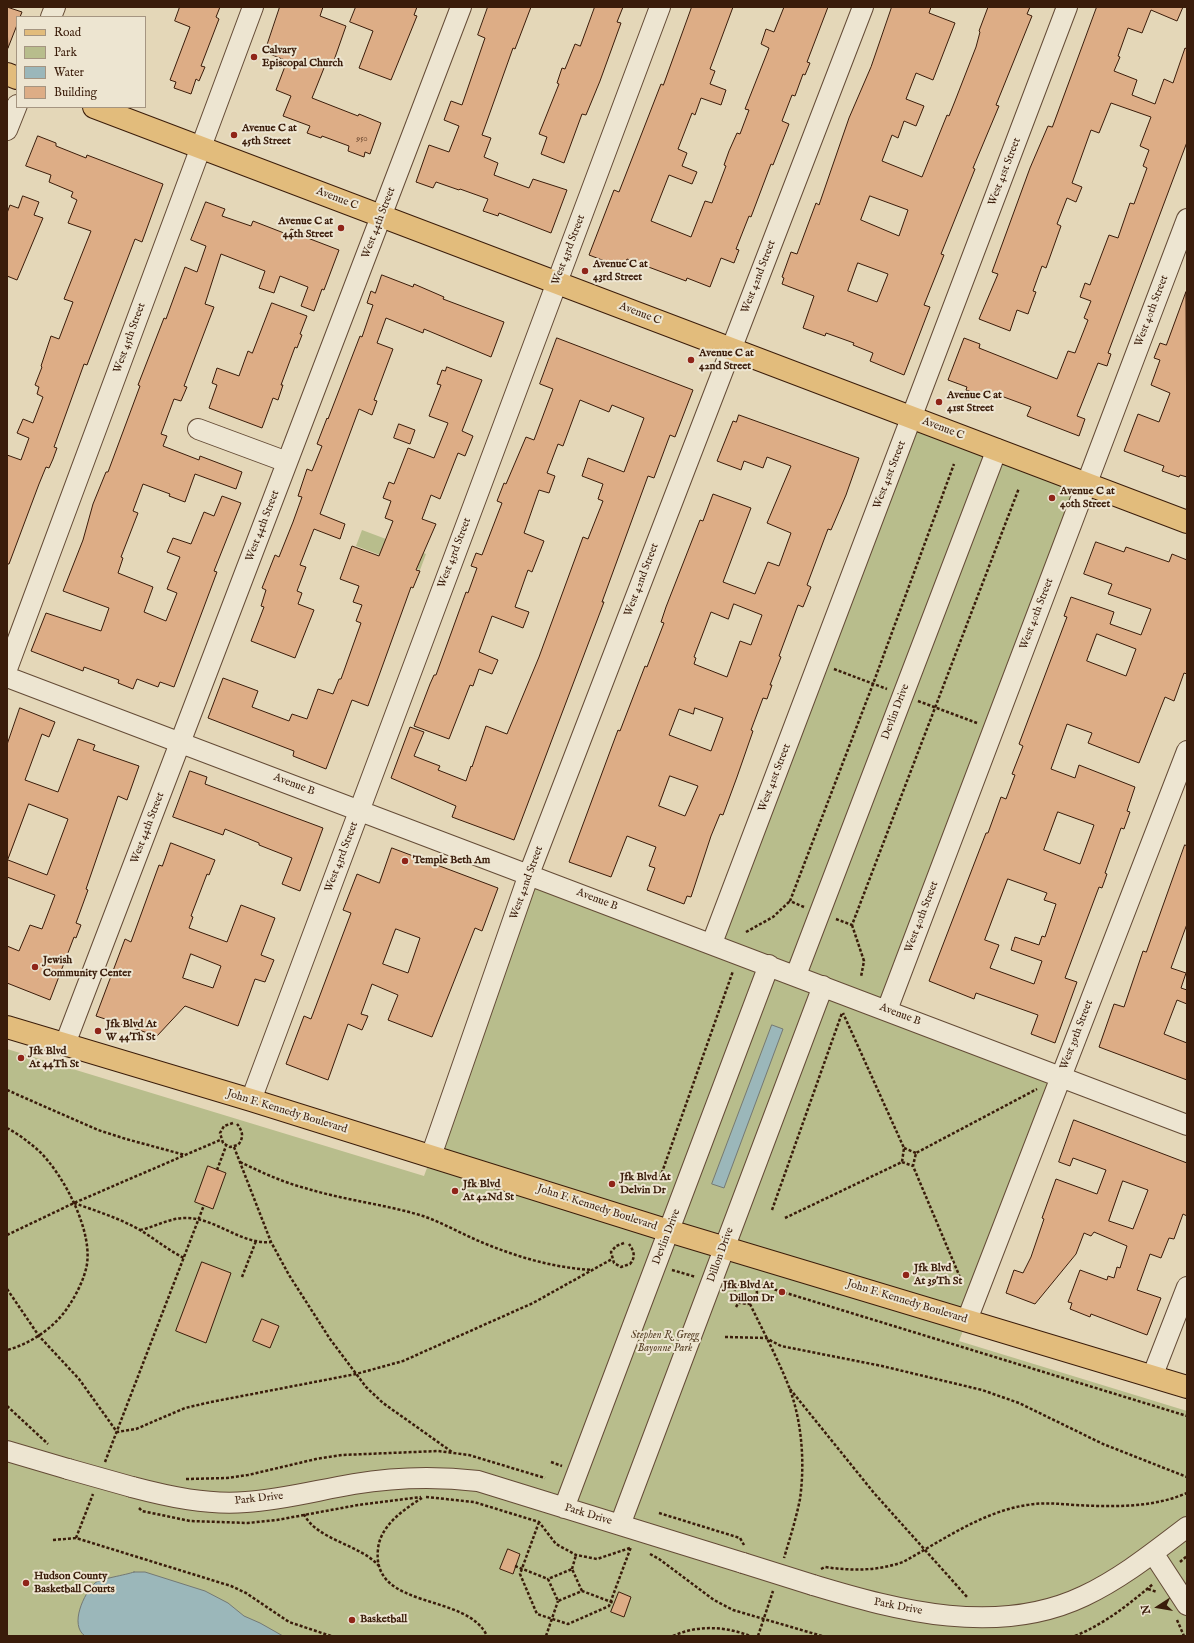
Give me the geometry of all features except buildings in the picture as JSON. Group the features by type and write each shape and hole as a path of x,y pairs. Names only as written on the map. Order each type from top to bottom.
{"main road":[{"name":"Avenue C","path":"97,108 1187,522"},
{"name":"John F. Kennedy Boulevard","path":"7,1027 251,1100 724,1248 1187,1387"}],"street":[{"name":"West 45th Street","path":"7,669 253,7"},
{"name":"West 44th Street","path":"65,1044 461,7"},
{"name":"West 43rd Street","path":"251,1100 660,7"},
{"name":"West 42nd Street","path":"431,1156 529,874 863,7"},
{"name":"West 41st Street","path":"712,943 1067,7"},
{"path":"7,130 16,108"},
{"name":"West 40th Street","path":"887,1010 1187,219"},
{"path":"198,428 287,462"},
{"name":"Devlin Drive","path":"796,975 997,449"},
{"name":"Avenue B","path":"7,677 712,943 1187,1125"},
{"name":"West 39th Street","path":"967,1320 1187,751"},
{"name":"Devlin Drive","path":"564,1508 769,965"},
{"name":"Dillon Drive","path":"620,1525 823,986"},
{"path":"1152,1377 1187,1287"},
{"name":"Park Drive","path":"7,1451 60,1466 134,1495 193,1501 246,1502 392,1479 423,1477 449,1478 478,1482 620,1525 745,1556 815,1578 849,1596 897,1607 948,1616 985,1618 1029,1614 1056,1607 1084,1596 1112,1581 1153,1553 1187,1527"},
{"path":"1153,1553 1187,1605"}],"path":[{"path":"746,932 773,917 790,902 873,684 954,464"},
{"path":"861,977 864,961 852,925 1019,488"},
{"path":"790,902 805,907"},
{"path":"836,919 852,925"},
{"path":"660,1178 733,970"},
{"path":"840,1007 904,1148 902,1162"},
{"path":"772,1210 842,1013"},
{"path":"964,1288 912,1166 916,1153 1041,1087"},
{"path":"7,1090 98,1130 126,1140 186,1155"},
{"path":"220,1140 221,1129 233,1123"},
{"path":"220,1140 226,1146 234,1147 238,1145 243,1138 242,1131 237,1124"},
{"path":"7,1128 40,1152 56,1171 74,1203 80,1218 87,1245 86,1268 78,1293 60,1318 39,1336 7,1350"},
{"path":"7,1235 74,1203 220,1140"},
{"path":"217,1170 226,1146"},
{"path":"234,1147 271,1242 289,1275 330,1339 366,1387 383,1403 453,1452"},
{"path":"904,1148 916,1153"},
{"path":"239,1162 306,1189 379,1204 424,1216 480,1242 529,1259 573,1269 593,1270"},
{"path":"785,1218 902,1162 912,1166"},
{"path":"74,1203 112,1216 140,1230 166,1249 184,1258"},
{"path":"103,1468 204,1205"},
{"path":"140,1230 155,1227 172,1219 186,1218 199,1220 256,1241 271,1242"},
{"path":"242,1277 256,1241"},
{"path":"612,1260 613,1249 624,1243"},
{"path":"612,1260 621,1267 630,1264 634,1254 628,1244"},
{"path":"117,1432 136,1429 185,1408 356,1374 403,1361 534,1303 612,1260"},
{"path":"666,1268 700,1278"},
{"path":"752,1282 756,1289 757,1296 750,1304 744,1305 739,1302 734,1294 736,1287 743,1282 752,1282 1187,1416"},
{"path":"7,1289 39,1336 79,1379 117,1432"},
{"path":"736,1307 739,1302"},
{"path":"750,1304 789,1387 796,1413 802,1474 800,1499 783,1561"},
{"path":"725,1337 766,1338 781,1346 882,1366 982,1390 1019,1403 1103,1444 1187,1477"},
{"path":"789,1387 874,1493 985,1618"},
{"path":"7,1406 50,1445 60,1466"},
{"path":"178,1479 241,1476 316,1459 389,1452 453,1452 469,1455 545,1478"},
{"path":"551,1462 566,1468"},
{"path":"76,1538 95,1489"},
{"path":"815,1578 825,1567 857,1569 888,1567 903,1562 994,1513 1011,1508 1048,1503 1104,1507 1124,1506 1166,1500 1187,1493"},
{"path":"300,1494 304,1515 314,1526 369,1556 380,1566"},
{"path":"134,1495 142,1511 197,1522 248,1523 304,1515 358,1504 423,1497 474,1502 539,1522 556,1544 576,1555 597,1559 631,1547 638,1549"},
{"path":"423,1497 398,1515 383,1534 378,1546 377,1556 380,1566 387,1579 397,1589 465,1614 481,1627 487,1636"},
{"path":"659,1513 740,1538 745,1556"},
{"path":"539,1522 520,1574 537,1614 568,1624 609,1606 612,1603 631,1547"},
{"path":"53,1540 76,1538 231,1586 246,1593 289,1622 331,1636"},
{"path":"645,1552 659,1559 723,1605 733,1610 822,1636"},
{"path":"576,1555 572,1569 582,1591 612,1603"},
{"path":"1076,1636 1094,1628 1120,1612 1187,1556"},
{"path":"516,1566 548,1579 572,1569"},
{"path":"546,1636 558,1602 548,1579"},
{"path":"758,1636 774,1590"},
{"path":"558,1602 582,1591"},
{"path":"672,1636 695,1629 712,1628 730,1630 750,1636"}],"green space":[{"name":"Stephen R. Gregg Bayonne Park","path":"912,417 1087,484 887,1010 1061,1077 959,1341 1187,1411 1187,1636 7,1636 7,1049 424,1176 536,876 711,943"},
{"path":"362,530 426,554 420,570 356,546"}],"water":[{"path":"772,1025 783,1029 724,1188 712,1184"},
{"path":"134,1572 145,1572 205,1591 228,1603 244,1616 283,1636 85,1636 80,1631 78,1617 83,1601 91,1588 97,1582"}],"place":[{"name":"Calvary Episcopal Church","path":"254,57"},
{"name":"Avenue C at 45th Street","path":"234,135"},
{"name":"Avenue C at 44th Street","path":"341,228"},
{"name":"Avenue C at 43rd Street","path":"585,271"},
{"name":"Avenue C at 42nd Street","path":"691,360"},
{"name":"Avenue C at 41st Street","path":"939,402"},
{"name":"Avenue C at 40th Street","path":"1052,498"},
{"name":"Temple Beth Am","path":"405,861"},
{"name":"Jewish Community Center","path":"35,967"},
{"name":"Jfk Blvd At W 44Th St","path":"98,1031"},
{"name":"Jfk Blvd At 44Th St","path":"21,1058"},
{"name":"Jfk Blvd At Delvin Dr","path":"612,1184"},
{"name":"Jfk Blvd At 42Nd St","path":"455,1191"},
{"name":"Jfk Blvd At 39Th St","path":"906,1275"},
{"name":"Jfk Blvd At Dillon Dr","path":"782,1292"},
{"name":"Hudson County Basketball Courts","path":"26,1583"},
{"name":"Basketball","path":"352,1620"}]}
